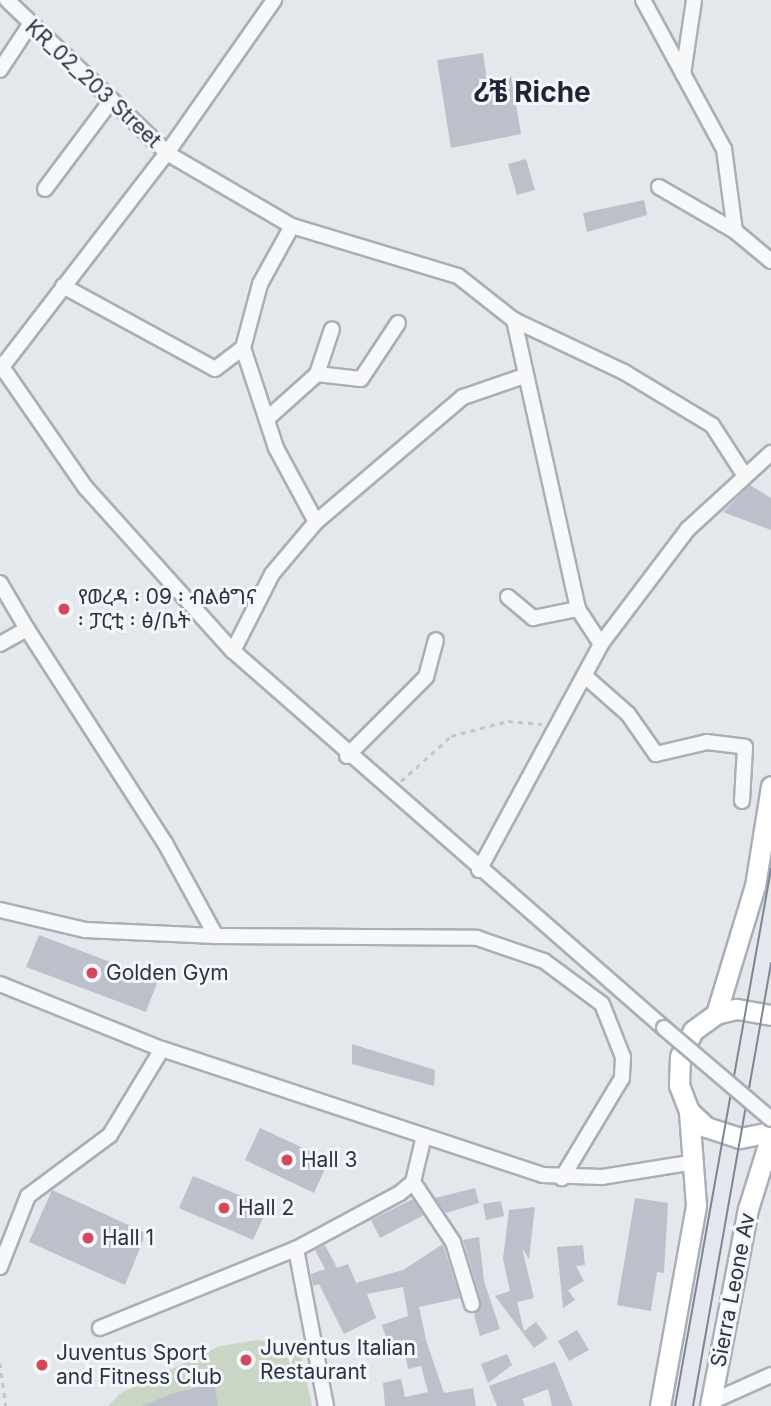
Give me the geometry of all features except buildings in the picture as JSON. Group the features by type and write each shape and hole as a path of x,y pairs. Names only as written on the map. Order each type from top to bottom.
{"main road":[{"path":"716,1014 755,886 771,786"},
{"path":"660,1406 696,1205 690,1111 678,1085 680,1056 693,1031 716,1014 736,1009 771,1015"},
{"path":"690,1111 727,1136 771,1134"},
{"name":"Sierra Leone Av","path":"710,1404 748,1209 771,1134"}],"street":[{"name":"KR_02_203 Street","path":"7,0 29,26 167,153 274,0"},
{"path":"643,0 724,149 735,231"},
{"path":"683,74 694,0"},
{"path":"0,70 29,26"},
{"path":"45,189 110,103"},
{"path":"743,473 712,425 624,372 514,320 458,276 292,226 167,153 1,365 94,498 233,651 389,793 771,1119"},
{"path":"659,187 735,231 771,261"},
{"path":"63,286 209,369 222,367 243,348 260,284 292,226"},
{"path":"514,320 524,376 578,609 601,644"},
{"path":"317,373 358,382 398,323"},
{"path":"268,418 317,373 332,329"},
{"path":"243,348 289,479 316,522"},
{"path":"233,651 272,574 316,522 463,397 524,376"},
{"path":"479,870 555,728 586,677 601,644 688,529 743,473 771,453"},
{"path":"0,583 165,843 216,936"},
{"path":"508,597 533,618 578,609"},
{"path":"0,644 27,629"},
{"path":"347,755 426,677 436,639"},
{"path":"586,677 628,714 656,754 707,742 745,747 742,801"},
{"path":"0,910 85,930 216,936 477,938 544,961 602,1004 623,1056 614,1099 562,1178"},
{"path":"0,984 162,1049 423,1140 562,1178 695,1162"},
{"path":"0,1267 28,1196 110,1135 162,1049"},
{"path":"100,1328 296,1249 413,1182 423,1140"},
{"path":"413,1182 453,1242 472,1304"},
{"path":"296,1249 326,1406"},
{"path":"710,1404 771,1375"}],"path":[{"path":"389,793 451,736 532,720 555,728"},
{"path":"0,1363 6,1406"}],"green space":[{"name":"Juventus Italian Restaurant","path":"257,1340 299,1345 312,1406 108,1406 121,1393 220,1346"}],"tram line":[{"path":"675,1406 771,869"},
{"path":"693,1406 771,963"}],"place":[{"name":"የወረዳ ፡ 09 ፡ ብልፅግና ፡ ፓርቲ ፡ ፅ/ቤት","path":"64,609"},
{"name":"Golden Gym","path":"92,973"},
{"name":"Hall 3","path":"287,1160"},
{"name":"Hall 2","path":"224,1208"},
{"name":"Hall 1","path":"88,1238"},
{"name":"Juventus Italian Restaurant","path":"246,1360"},
{"name":"Juventus Sport and Fitness Club","path":"42,1365"}],"district":[{"name":"ሪቼ Riche","path":"532,92"}]}
